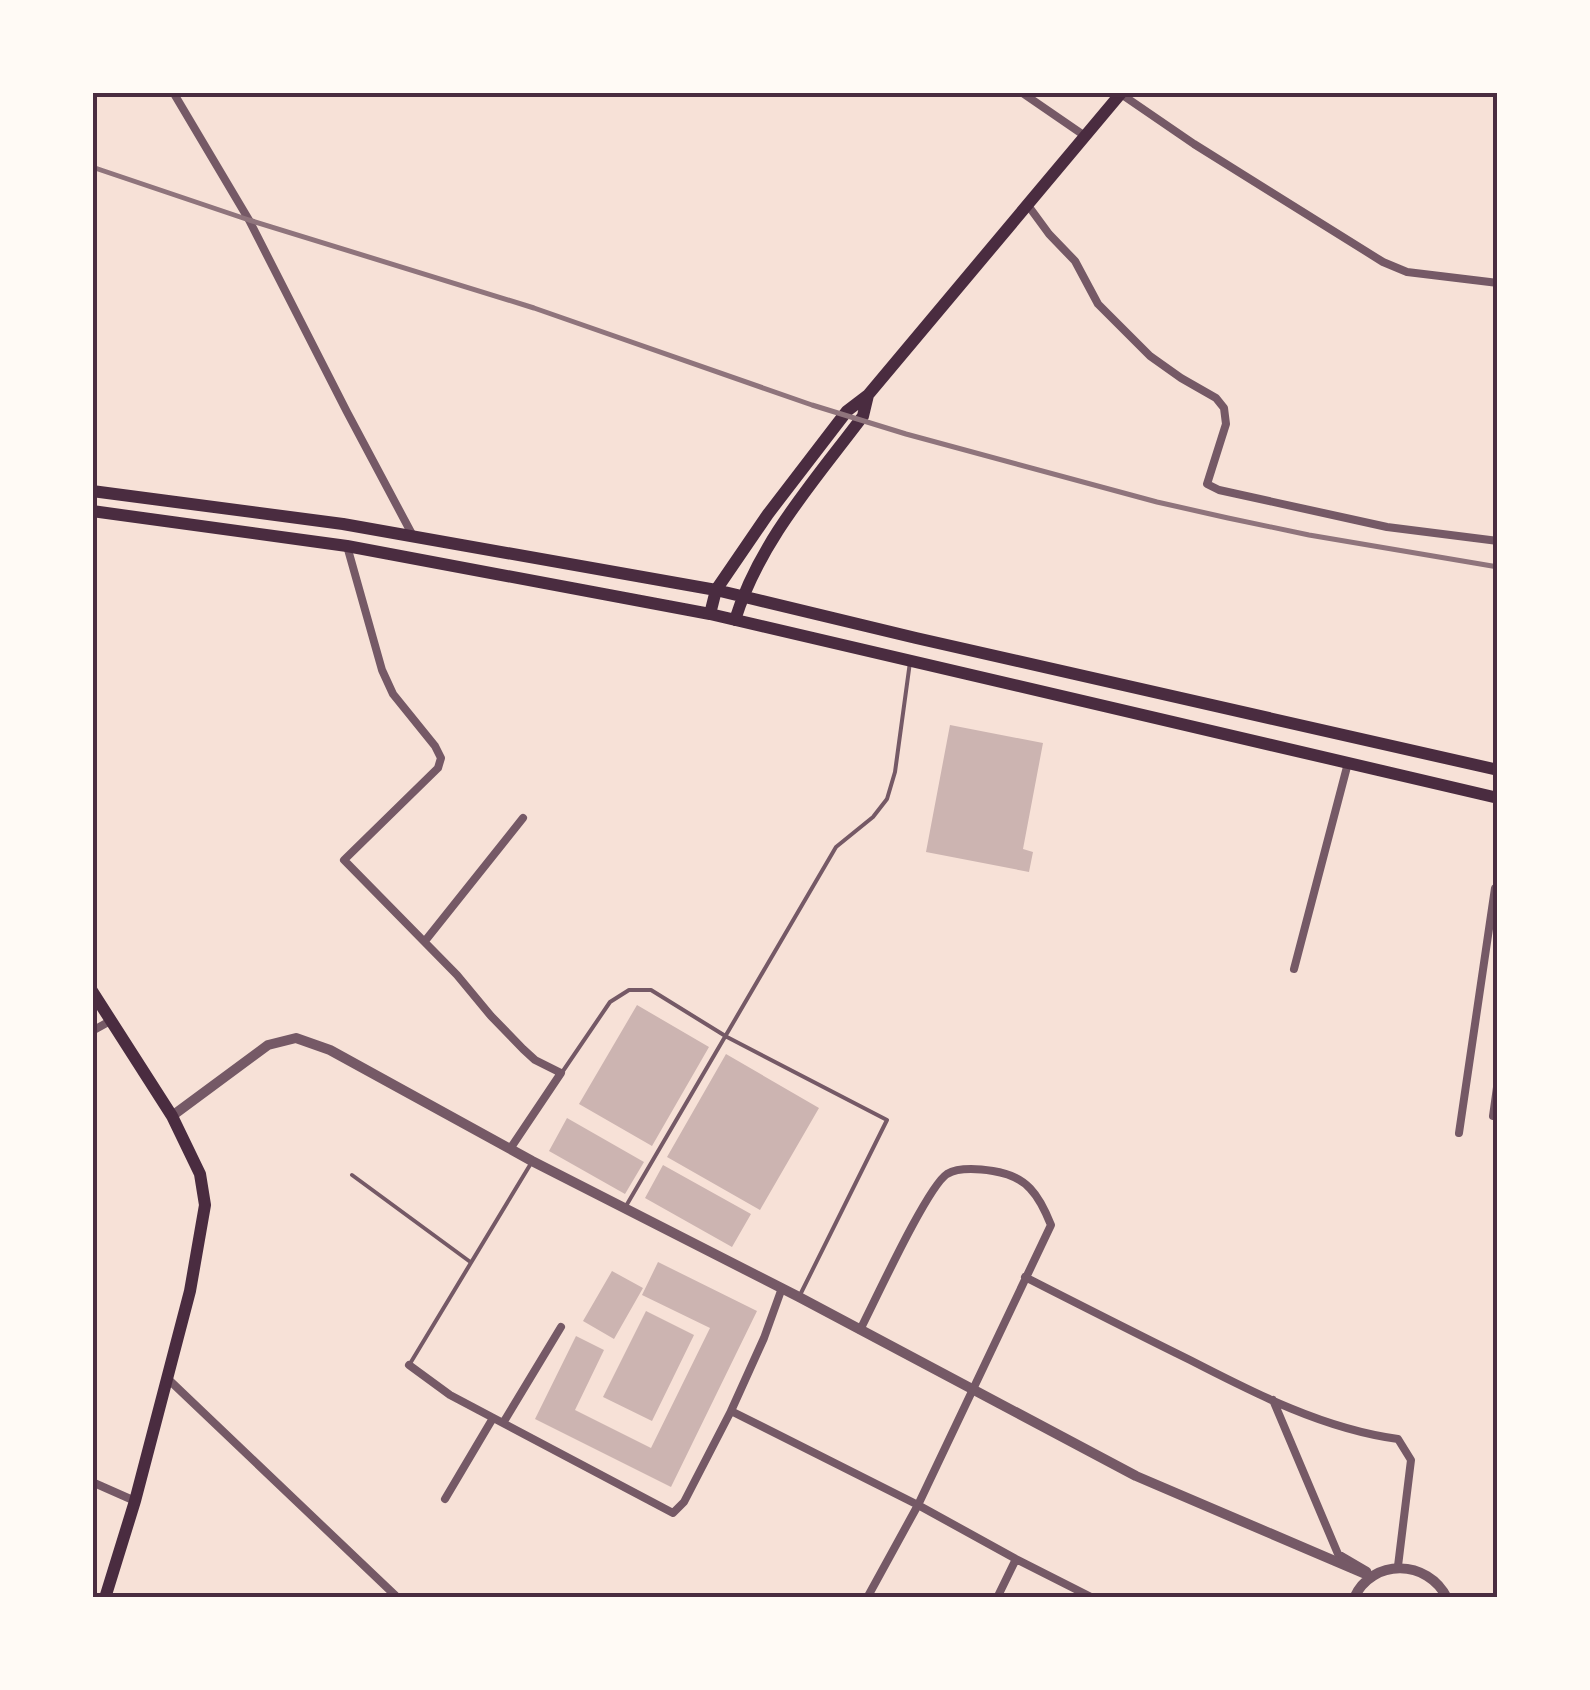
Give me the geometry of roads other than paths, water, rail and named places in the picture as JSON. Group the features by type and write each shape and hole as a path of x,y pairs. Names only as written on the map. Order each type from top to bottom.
{"highway":[{"path":"710,614 716,590 847,411 868,395 1121,93"},
{"path":"735,620 758,564 784,522 863,416 868,395"},
{"path":"92,491 343,524 716,590 1498,770"},
{"path":"92,512 348,546 710,614 1498,798"},
{"path":"343,524 348,546"},
{"path":"910,662 916,638"},
{"path":"92,990 172,1116 200,1174 205,1206 190,1291 107,1596"}],"street":[{"path":"173,92 249,220 413,536"},
{"path":"1021,92 1085,136"},
{"path":"1121,93 1194,144 1383,262 1407,272 1498,283"},
{"path":"1027,204 1075,261 1098,304 1150,356 1216,398 1224,408 1226,424 1207,484 1387,528 1498,541"},
{"path":"348,546 382,670 393,694 441,758 438,768 344,860 534,1060 561,1073 510,1149"},
{"path":"1294,968 1348,763"},
{"path":"425,941 523,818"},
{"path":"1460,1132 1498,887"},
{"path":"92,1031 112,1020"},
{"path":"172,1116 268,1045 296,1038 330,1050 532,1161 799,1296 1136,1476 1371,1575"},
{"path":"1493,1116 1498,1080"},
{"path":"860,1330 930,1194 948,1174 979,1168 1010,1173 1040,1198 1051,1225 918,1504 866,1598"},
{"path":"1025,1277 1273,1400 1332,1424 1398,1439 1411,1460 1398,1566"},
{"path":"409,1365 450,1394 673,1513 684,1502 731,1411 782,1288"},
{"path":"503,1423 561,1327"},
{"path":"167,1378 398,1598"},
{"path":"1273,1400 1338,1554 1371,1575"},
{"path":"731,1411 918,1504 1093,1598"},
{"path":"445,1499 493,1418"},
{"path":"92,1482 135,1501"},
{"path":"997,1598 1016,1559"},
{"path":"1354,1598 1371,1575 1398,1566 1424,1572 1447,1598"}],"lane":[{"path":"625,1208 836,847 887,799 895,772 910,662"},
{"path":"561,1073 610,1002 629,990 651,990 727,1036 887,1120 799,1296"},
{"path":"409,1365 532,1161"},
{"path":"352,1175 470,1262"}],"railway":[{"path":"92,167 534,308 906,434 1228,518 1498,567"}]}
